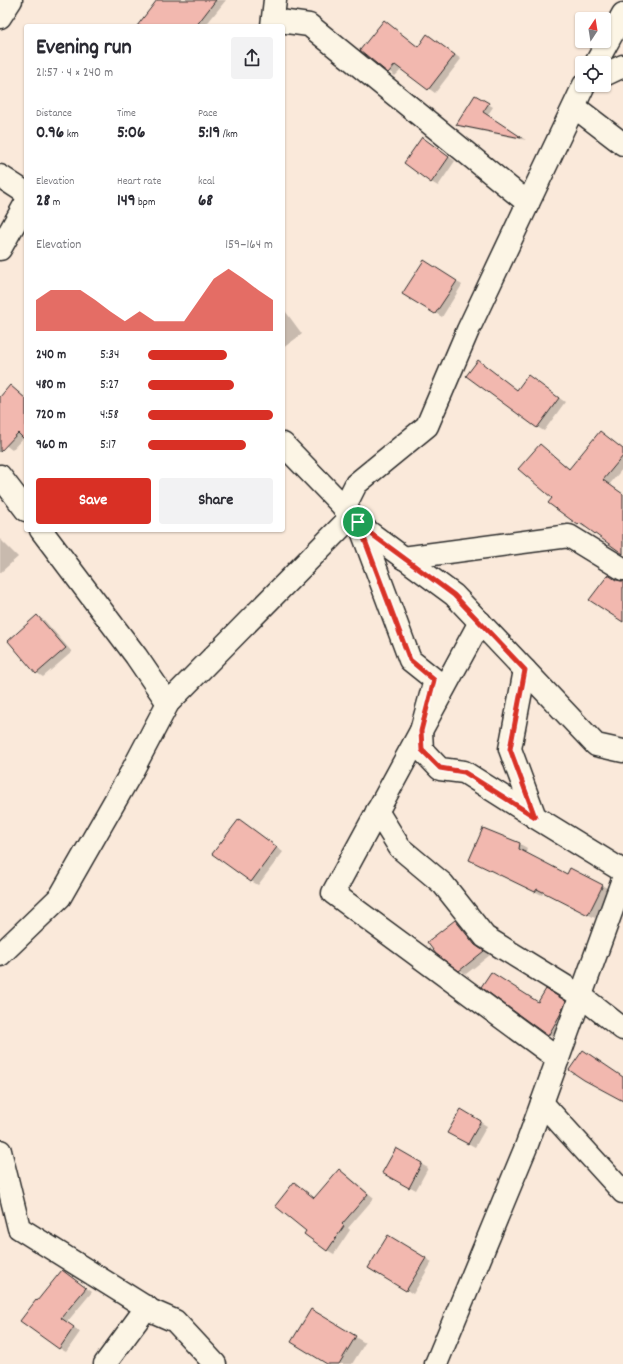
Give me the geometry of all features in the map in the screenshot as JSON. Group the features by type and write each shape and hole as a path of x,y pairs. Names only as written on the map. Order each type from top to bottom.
{"street":[{"path":"0,17 10,0"},
{"path":"272,24 275,0"},
{"path":"600,56 623,14"},
{"path":"275,24 280,21 309,25 528,202"},
{"path":"611,72 623,66"},
{"path":"581,92 468,330 427,426 356,484 352,516 410,660 434,680 421,731 422,750 440,768 464,772 623,872"},
{"path":"580,110 623,144"},
{"path":"0,176 24,192"},
{"path":"0,249 24,207"},
{"path":"285,446 366,530 454,595 596,745 623,750"},
{"path":"0,476 24,507"},
{"path":"0,955 60,897 132,773 168,703 352,516"},
{"path":"43,532 136,656 168,703"},
{"path":"403,558 568,536 623,569"},
{"path":"480,622 333,893 558,1059"},
{"path":"525,670 510,749 535,817"},
{"path":"378,811 400,848 444,884 485,937 581,996 623,1029"},
{"path":"436,1364 526,1147 623,879"},
{"path":"542,1103 623,1192"},
{"path":"0,1151 19,1228 152,1311 175,1321 215,1364"},
{"path":"105,1364 147,1307"}],"building":[{"path":"157,0 216,0 198,24 139,24"},
{"path":"384,20 418,47 427,34 455,55 428,90 395,65 388,73 360,50"},
{"path":"475,95 489,103 483,112 521,138 456,125"},
{"path":"422,137 449,157 431,183 404,163"},
{"path":"424,260 457,281 435,314 402,294"},
{"path":"478,360 517,390 528,375 559,398 537,428 466,376"},
{"path":"10,385 24,397 24,439 18,433 0,452 0,397"},
{"path":"600,431 623,449 623,456 603,480 623,494 623,554 580,523 578,525 548,503 552,498 518,469 540,444 569,469"},
{"path":"608,575 616,580 623,581 623,622 589,600"},
{"path":"37,615 66,648 36,674 8,641"},
{"path":"239,819 277,847 251,882 212,854"},
{"path":"483,828 520,843 519,849 567,874 570,868 603,885 588,915 537,889 535,892 469,860"},
{"path":"455,920 475,945 484,951 459,971 436,954 427,942"},
{"path":"491,972 538,1002 546,989 566,1001 548,1036 481,987"},
{"path":"583,1050 623,1077 623,1101 584,1080 569,1070"},
{"path":"461,1109 481,1121 468,1144 447,1133"},
{"path":"396,1148 422,1163 409,1188 382,1173"},
{"path":"339,1169 368,1194 342,1224 344,1226 327,1251 304,1234 306,1231 275,1206 294,1182 314,1198"},
{"path":"388,1235 426,1258 406,1291 368,1268"},
{"path":"62,1270 86,1288 61,1318 74,1327 59,1349 20,1321"},
{"path":"311,1309 356,1336 339,1364 327,1364 291,1342"}],"route":[{"path":"358,522 366,530 454,595 525,670 510,749 535,817 464,772 440,768 422,750 421,731 434,680 410,660 358,522"}]}
